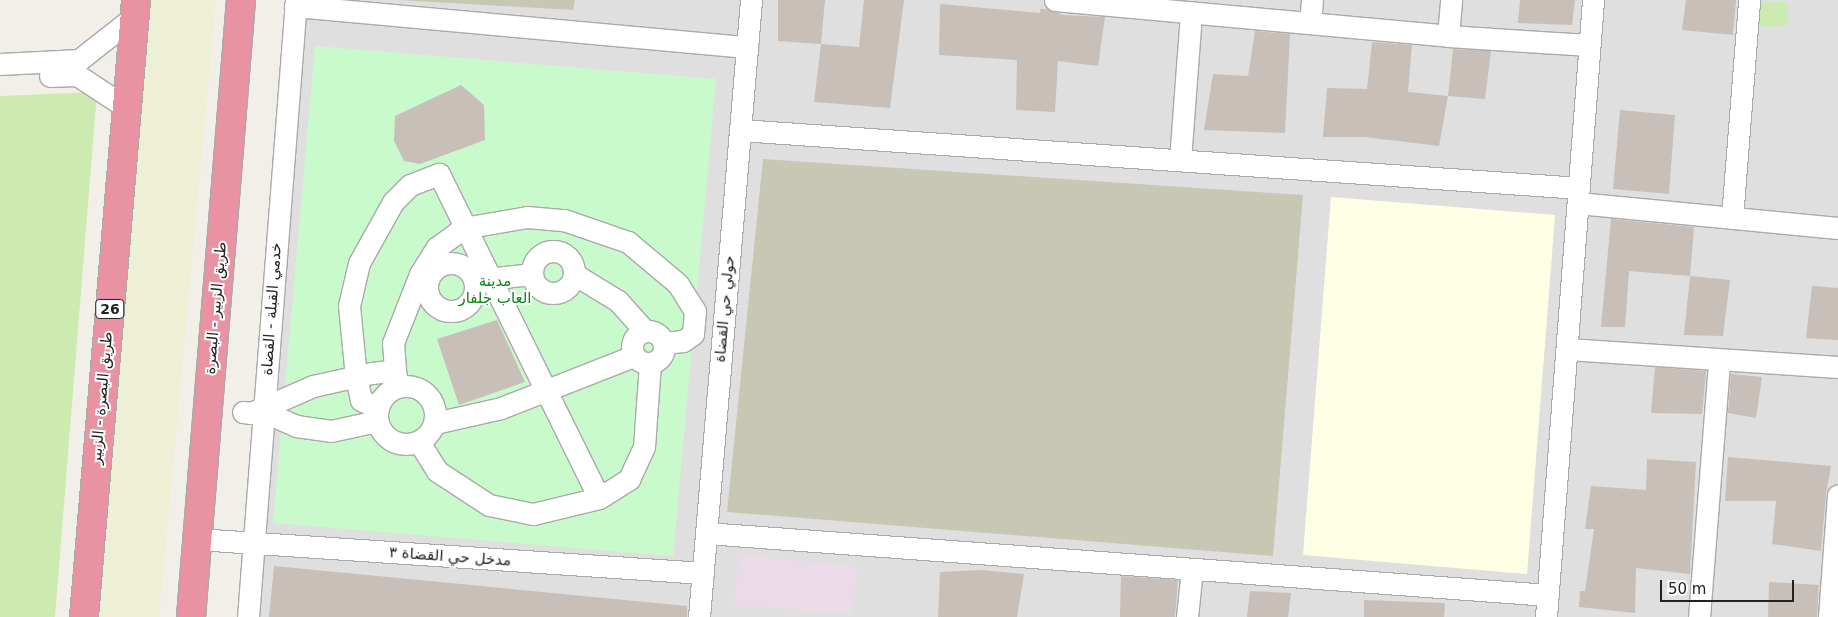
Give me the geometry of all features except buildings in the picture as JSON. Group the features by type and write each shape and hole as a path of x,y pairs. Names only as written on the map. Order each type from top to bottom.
{"highway":[{"name":"طريق الزبير - البصرة","path":"191,617 241,0"},
{"name":"طريق البصرة - الزبير","path":"84,617 135,8"}],"street":[{"name":"حولي حي القضاة","path":"699,617 751,0"},
{"path":"1055,0 1448,36 1589,45"},
{"path":"1310,23 1312,0"},
{"path":"1448,36 1451,0"},
{"path":"1546,617 1593,0"},
{"path":"1732,218 1749,0"},
{"path":"295,3 747,47"},
{"name":"خدمي القبلة - القضاة","path":"248,617 295,3"},
{"path":"0,64 79,60 135,8"},
{"path":"1180,160 1191,12"},
{"path":"0,78 77,75 127,108"},
{"path":"740,130 1180,160 1578,195 1732,218 1838,228"},
{"path":"243,412 251,413 313,386 356,377 396,378 419,388 427,394 436,413 435,423 419,442 408,445 388,439 378,414 361,400 356,377 349,306 359,263 393,202 410,185 439,174 466,229 482,280 546,390 598,498"},
{"path":"264,407 276,417 305,428 331,431 378,414 396,378 393,343 420,274 436,248 466,229 527,217 564,220 628,242 678,284 695,311 693,334 683,341 664,343"},
{"path":"552,250 564,254 572,262 574,274 562,291 552,294 534,284 531,274 533,264 541,254 552,250"},
{"path":"482,280 531,274"},
{"path":"435,423 501,408 546,390 642,359 658,360 663,352 664,343 659,335 645,331 618,301 574,274"},
{"path":"419,442 437,471 488,505 533,514 598,498 629,479 644,447 642,359 633,340 645,331"},
{"path":"1567,349 1719,362 1838,367"},
{"path":"1699,617 1719,362"},
{"path":"1829,617 1838,502"},
{"path":"706,533 1548,595"},
{"name":"مدخل حي القضاة ٣","path":"197,539 703,573"},
{"path":"1187,617 1192,569"}],"shaded area":[{"path":"150,0 216,0 159,617 100,617"},
{"path":"295,0 1838,0 1838,617 247,617"},
{"path":"399,0 575,0 573,10"},
{"path":"763,159 1303,195 1273,556 727,512"},
{"path":"1331,197 1555,215 1527,574 1303,555"},
{"path":"739,555 858,567 852,613 734,606"}],"green space":[{"path":"1757,1 1788,2 1788,25 1757,27"},
{"name":"مدينة العاب جلفار","path":"315,46 716,79 673,556 273,523"},
{"path":"97,92 55,617 0,617 0,96"}]}
